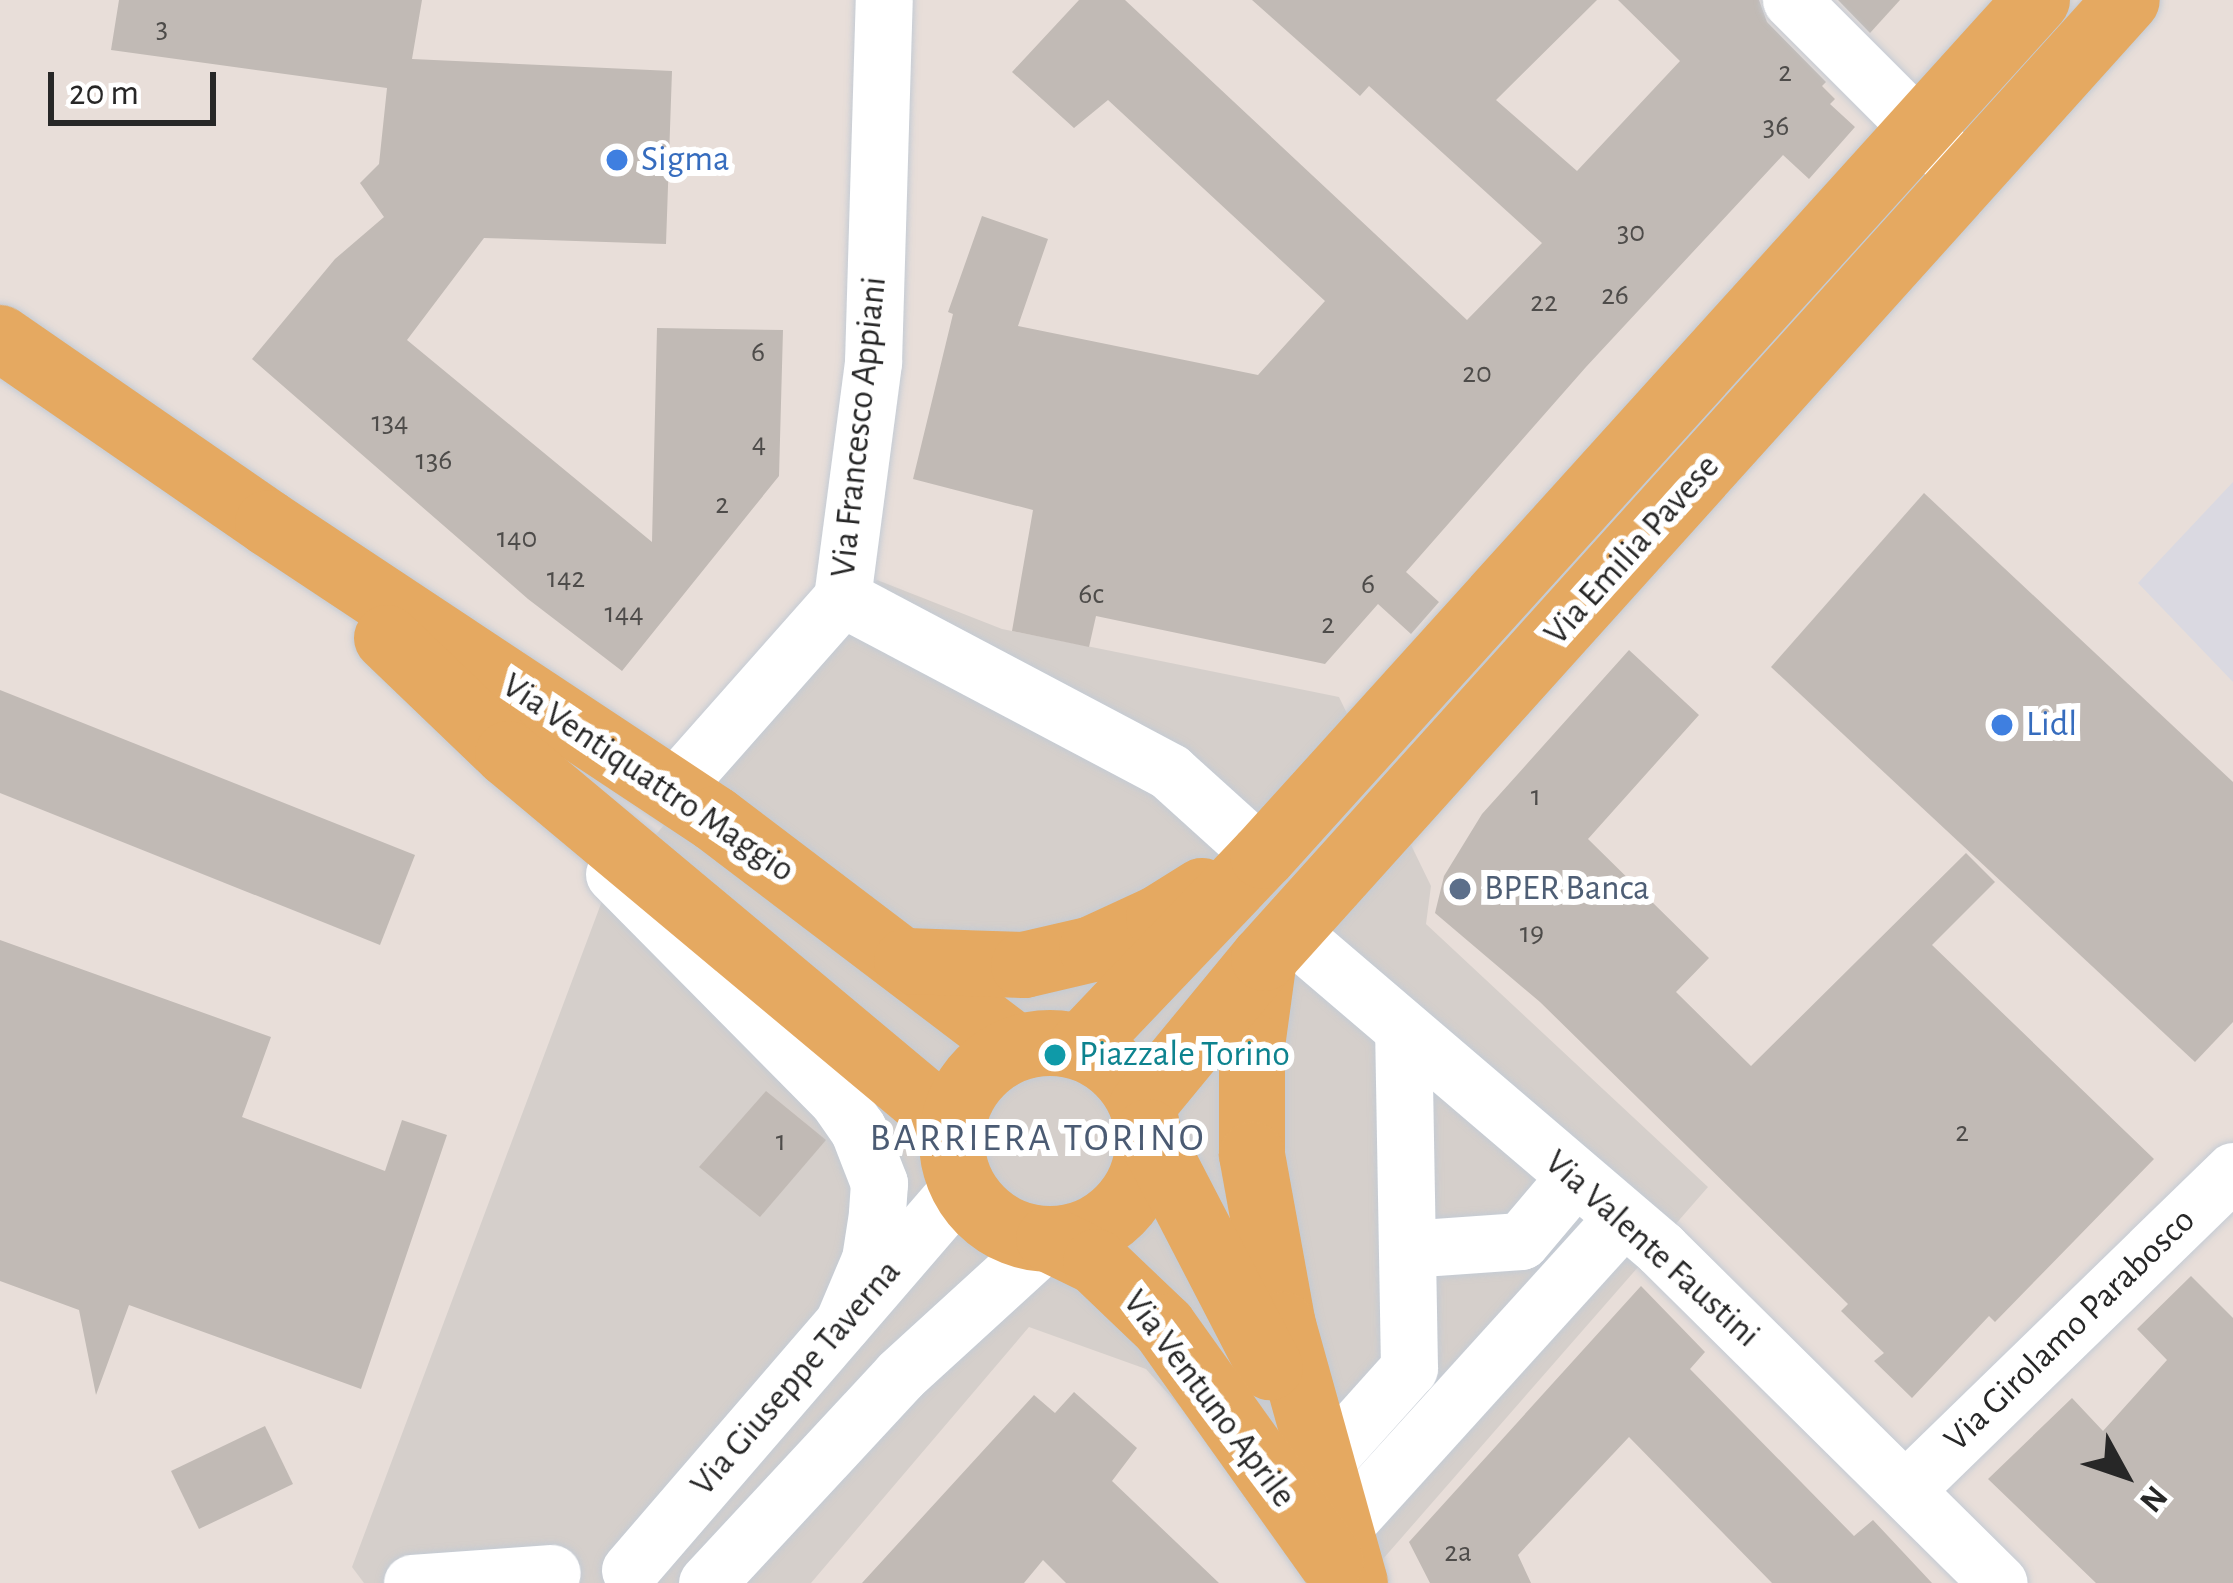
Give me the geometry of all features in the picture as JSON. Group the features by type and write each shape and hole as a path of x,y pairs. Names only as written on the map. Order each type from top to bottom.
{"main road":[{"name":"Via Emilia Pavese","path":"1081,1046 1263,856 2037,0"},
{"name":"Via Emilia Pavese","path":"1145,1119 1276,945 2127,0"},
{"name":"Via Ventiquattro Maggio","path":"0,338 268,524 672,790 907,961 1017,1048"},
{"name":"Via Ventiquattro Maggio","path":"268,524 508,754 957,1156"},
{"path":"907,961 1024,965 1092,949 1160,918 1263,856"},
{"path":"1276,945 1252,1046 1252,1155 1283,1325 1348,1566"},
{"path":"1038,1043 1081,1046 1118,1070 1145,1119 1138,1185 1122,1207 1089,1231 1049,1239 998,1225 957,1156 974,1078 1017,1048 1038,1043"},
{"name":"Via Ventuno Aprile","path":"1145,1119 1322,1466"},
{"name":"Via Ventuno Aprile","path":"1049,1239 1096,1262 1164,1327 1348,1566"}],"street":[{"name":"Via Francesco Appiani","path":"672,790 842,598 873,362 884,0"},
{"path":"1791,0 1969,177"},
{"path":"842,598 1170,772 1263,856"},
{"path":"508,754 634,898 836,1098 858,1129 879,1183 877,1214 870,1259 843,1323"},
{"name":"Via Valente Faustini","path":"1276,945 1402,1032 1624,1218 1999,1583"},
{"path":"1322,1466 1409,1368 1402,1032"},
{"name":"Via Giuseppe Taverna","path":"641,1576 843,1323 957,1156"},
{"name":"Via Girolamo Parabosco","path":"1906,1489 2233,1171"},
{"path":"1406,1250 1521,1241 1575,1177"},
{"path":"1348,1566 1624,1218"},
{"name":"Via Giuseppe Taverna","path":"707,1583 900,1375 1049,1239"},
{"path":"412,1583 547,1578 591,1563 641,1576"}],"shaded area":[{"path":"2233,482 2233,682 2138,583"},
{"name":"Piazzale Torino","path":"877,580 1002,629 1339,697 1431,886 1426,924 1708,1187 1362,1583 1270,1507 1146,1369 1029,1327 811,1583 364,1583 352,1567 605,893"}],"building":[{"path":"119,0 422,0 412,59 672,71 666,244 484,238 407,340 652,542 657,328 783,330 779,476 622,671 528,599 252,359 335,259 384,217 360,183 379,164 387,88 111,50"},
{"path":"1079,0 1125,0 1467,320 1542,243 1369,86 1360,96 1252,0 1597,0 1496,100 1577,171 1680,61 1618,0 1759,0 1767,22 1826,82 1822,86 1835,99 1830,104 1855,127 1809,179 1783,155 1586,367 1406,572 1439,602 1411,634 1378,604 1325,664 1096,616 1089,647 1012,631 1033,510 913,479 953,314 948,312 982,216 1048,239 1018,326 1258,375 1325,301 1108,100 1074,128 1012,72"},
{"path":"1838,0 1900,0 1870,33"},
{"name":"Lidl","path":"1924,493 2233,782 2233,1022 2195,1062 1771,667"},
{"path":"1629,650 1699,715 1588,839 1709,958 1676,992 1751,1066 1966,853 1995,882 1932,945 2154,1159 1995,1322 1989,1316 1912,1398 1874,1361 1884,1353 1841,1311 1848,1304 1540,1002 1435,913 1444,876 1482,814"},
{"path":"0,690 415,855 380,945 0,793"},
{"path":"0,940 271,1037 242,1117 385,1171 402,1120 447,1135 361,1389 129,1305 96,1395 79,1310 0,1281"},
{"path":"766,1091 826,1140 760,1217 699,1167"},
{"path":"2191,1276 2233,1318 2233,1583 2096,1583 1988,1479 2072,1398 2103,1431 2167,1360 2137,1329"},
{"path":"1641,1286 1705,1352 1690,1369 1854,1536 1873,1520 1932,1583 1772,1583 1629,1437 1518,1555 1531,1583 1430,1583 1409,1542"},
{"path":"1074,1392 1137,1448 1112,1481 1219,1583 1066,1583 1043,1560 1024,1583 862,1583 1034,1395 1055,1413"},
{"path":"265,1426 293,1484 199,1529 171,1471"}],"place":[{"name":"Sigma","path":"617,160"},
{"name":"Lidl","path":"2002,725"},
{"name":"BPER Banca","path":"1460,889"},
{"name":"Piazzale Torino","path":"1055,1055"}],"district":[{"name":"BARRIERA TORINO","path":"1038,1139"}]}
